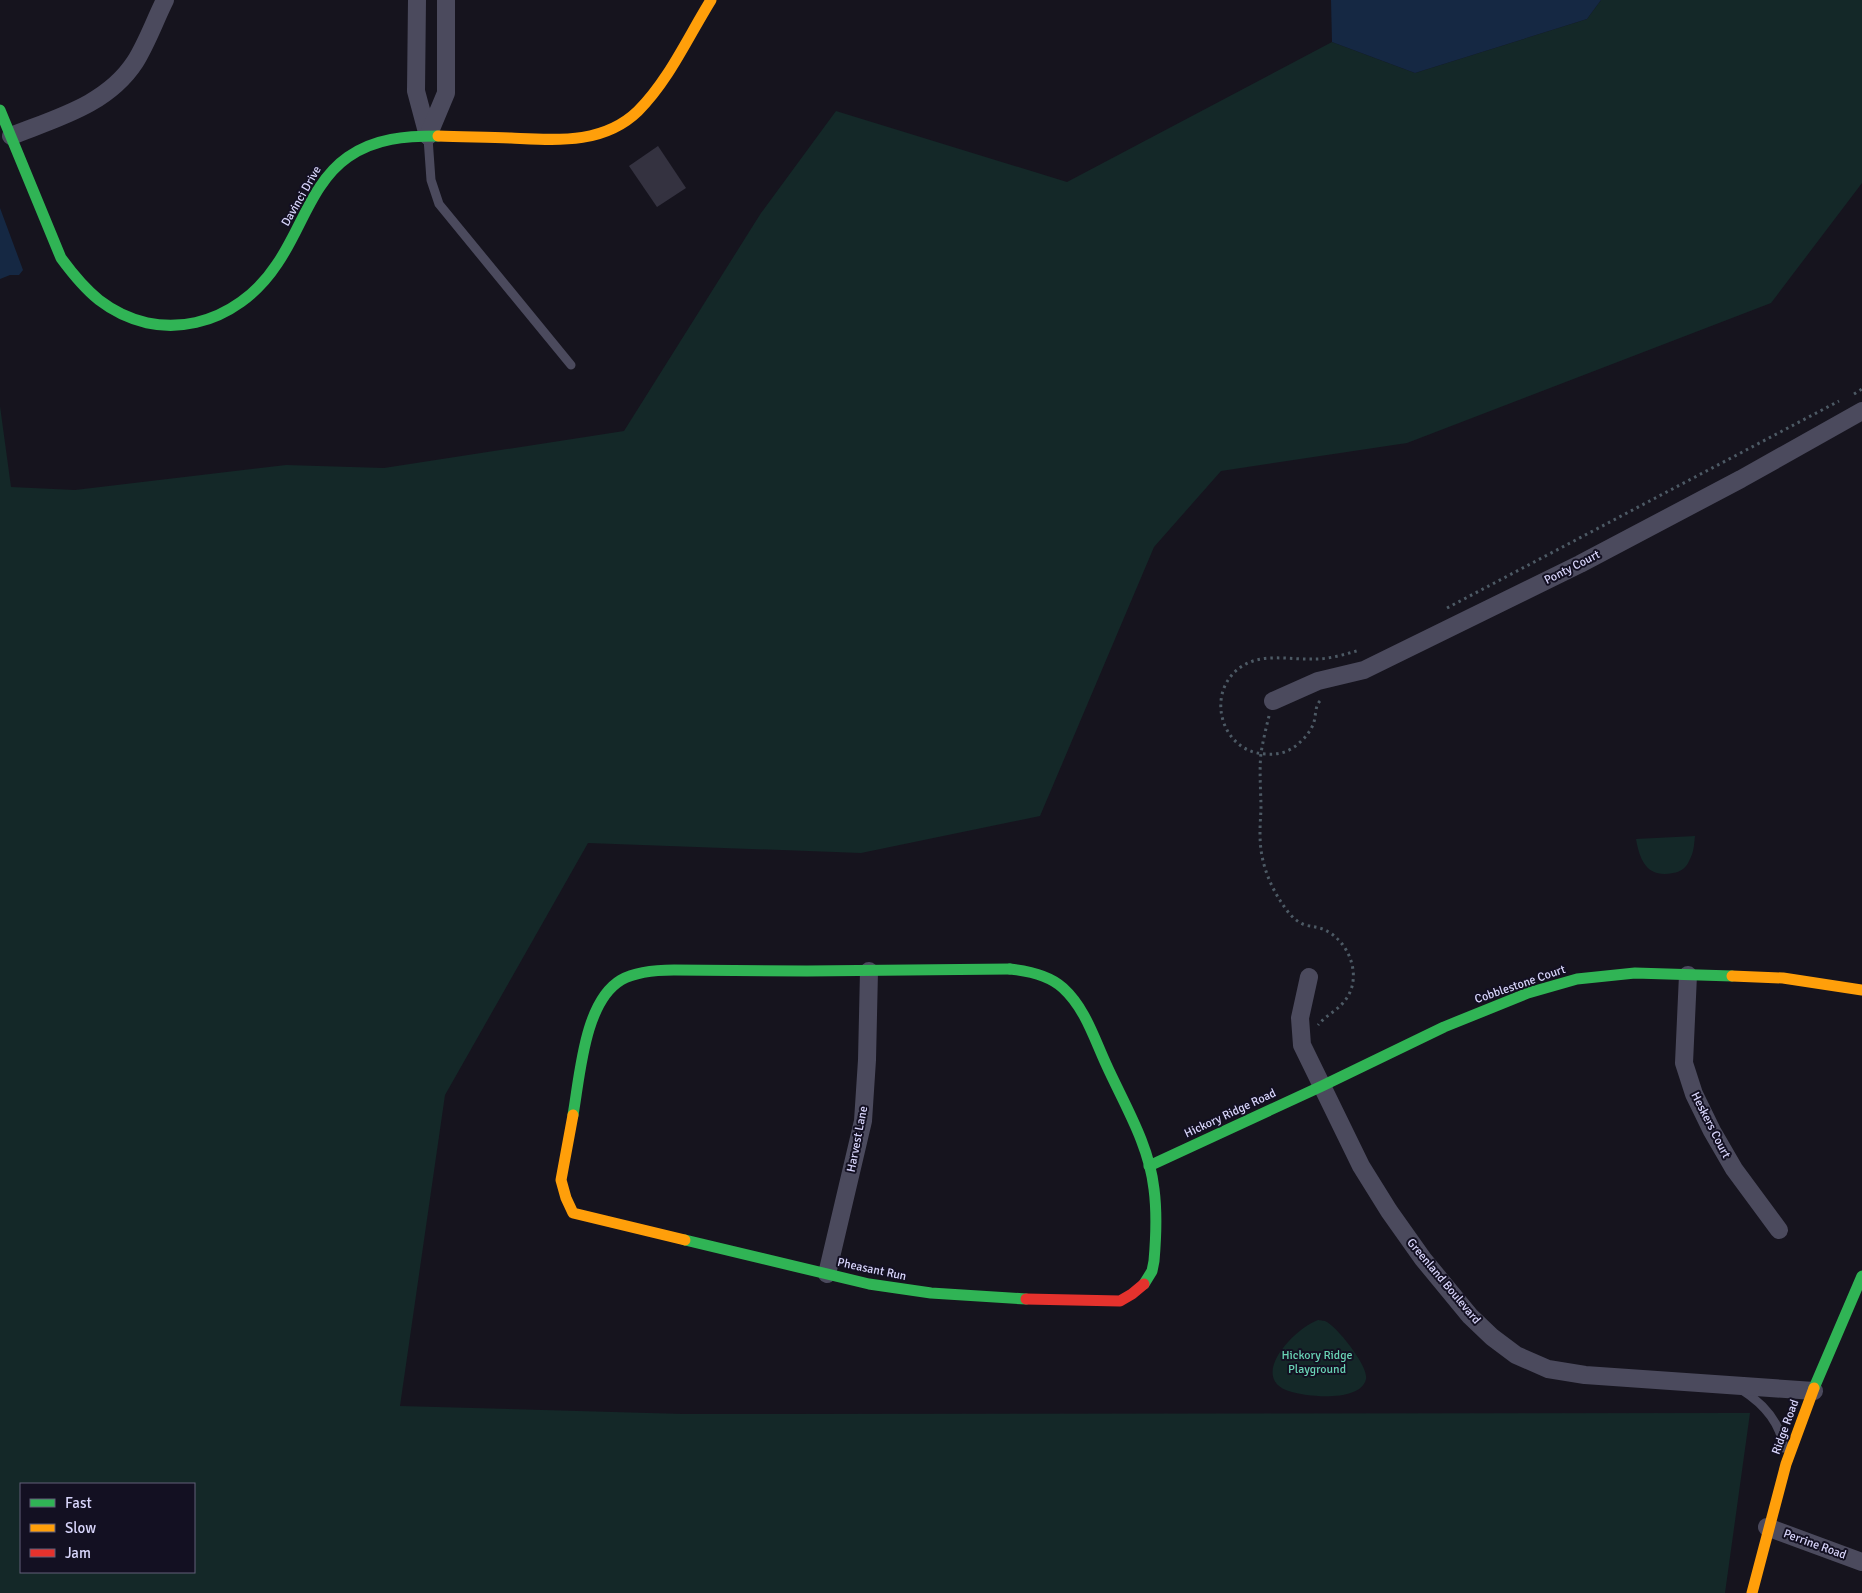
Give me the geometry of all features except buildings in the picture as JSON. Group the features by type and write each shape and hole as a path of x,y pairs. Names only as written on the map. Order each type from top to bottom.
{"street":[{"path":"12,136 89,104 123,78 135,61 165,0"},
{"path":"417,0 416,91 428,136"},
{"path":"428,136 446,93 446,0"},
{"name":"Davinci Drive","path":"0,110 61,258 73,276 89,293 108,307 137,321 168,326 182,326 219,316 240,304 263,283 278,264 325,176 341,160 364,147 384,140 428,136 573,140 601,134 625,122 645,103 662,80 710,0"},
{"name":"Ponty Court","path":"1273,701 1318,681 1364,670 1588,559 1741,479 1862,411"},
{"name":"Pheasant Run","path":"1010,970 1036,974 1050,979 1063,988 1086,1020 1138,1134 1149,1166 1154,1189 1156,1258 1151,1273 1143,1286 1132,1295 1120,1301 1004,1299 921,1292 869,1284 574,1213 566,1198 562,1180 588,1032 596,1009 606,992 622,980 636,974 652,971 1010,970"},
{"name":"Harvest Lane","path":"827,1274 862,1121 867,1060 868,971"},
{"name":"Cobblestone Court","path":"1322,1086 1444,1027 1528,993 1576,979 1635,972 1783,978 1862,990"},
{"name":"Heskers Court","path":"1688,975 1684,1063 1694,1094 1712,1131 1734,1169 1779,1230"},
{"name":"Greenland Boulevard","path":"1309,977 1300,1018 1302,1045 1361,1166 1389,1211 1423,1259 1470,1316 1492,1337 1516,1355 1548,1369 1585,1375 1814,1390"},
{"name":"Hickory Ridge Road","path":"1149,1166 1322,1086"},
{"name":"Ridge Road","path":"1752,1593 1768,1527 1787,1462 1814,1390 1862,1276"},
{"name":"Perrine Road","path":"1768,1527 1862,1562"}],"lane":[{"path":"428,136 431,180 439,204 571,365"},
{"path":"1733,1385 1752,1396 1766,1409 1777,1424 1783,1437 1787,1462"}],"path":[{"path":"1853,394 1862,389"},
{"path":"1444,609 1845,398"},
{"path":"1261,754 1243,748 1233,740 1221,718 1224,689 1232,676 1243,666 1261,659 1317,659 1360,651 1368,647"},
{"path":"1273,701 1261,754 1260,848 1269,880 1281,902 1292,916 1304,924 1319,927 1332,934 1344,946 1353,967 1353,981 1349,995 1338,1009 1318,1025 1317,1040 1302,1045"}],"green space":[{"path":"1601,0 1862,0 1862,183 1771,303 1407,443 1221,471 1154,547 1040,816 861,853 588,843 445,1095 400,1406 683,1414 1750,1413 1725,1593 0,1593 0,406 11,487 75,490 286,465 384,468 624,431 761,213 836,111 1067,182 1332,42 1415,73 1587,19"},
{"path":"1695,836 1694,848 1685,867 1679,872 1664,874 1651,871 1643,861 1636,839"},
{"name":"Hickory Ridge Playground","path":"1318,1320 1325,1321 1337,1330 1363,1366 1366,1379 1362,1386 1355,1391 1345,1395 1334,1396 1300,1394 1279,1386 1273,1377 1273,1366 1278,1355 1297,1333"}],"water":[{"path":"1331,0 1601,0 1587,19 1415,73 1332,42"},
{"path":"0,208 23,270 19,275 10,275 0,279"}],"traffic: fast":[{"path":"0,110 61,258 69,269 99,300 123,314 147,323 172,325 196,322 219,315 241,302 260,285 285,251 325,179 348,157 369,146 391,139 438,136"},
{"path":"1010,969 1031,972 1045,977 1063,988 1071,996 1088,1024 1135,1125 1147,1156 1156,1207 1154,1261 1152,1271 1144,1284"},
{"path":"573,1115 591,1022 599,1005 609,991 621,980 634,975 667,970 1010,969"},
{"path":"1149,1166 1444,1027 1528,993 1577,979 1635,973 1732,976"},
{"path":"685,1240 869,1284 931,1293 1026,1299"},
{"path":"1814,1388 1862,1276"}],"traffic: slow":[{"path":"438,136 561,139 578,138 610,130 638,111 649,99 678,58 711,0"},
{"path":"1732,976 1783,978 1862,990"},
{"path":"573,1115 561,1180 573,1213 685,1240"},
{"path":"1752,1593 1786,1464 1814,1388"}],"traffic: jam":[{"path":"1026,1299 1120,1301 1144,1284"}]}
